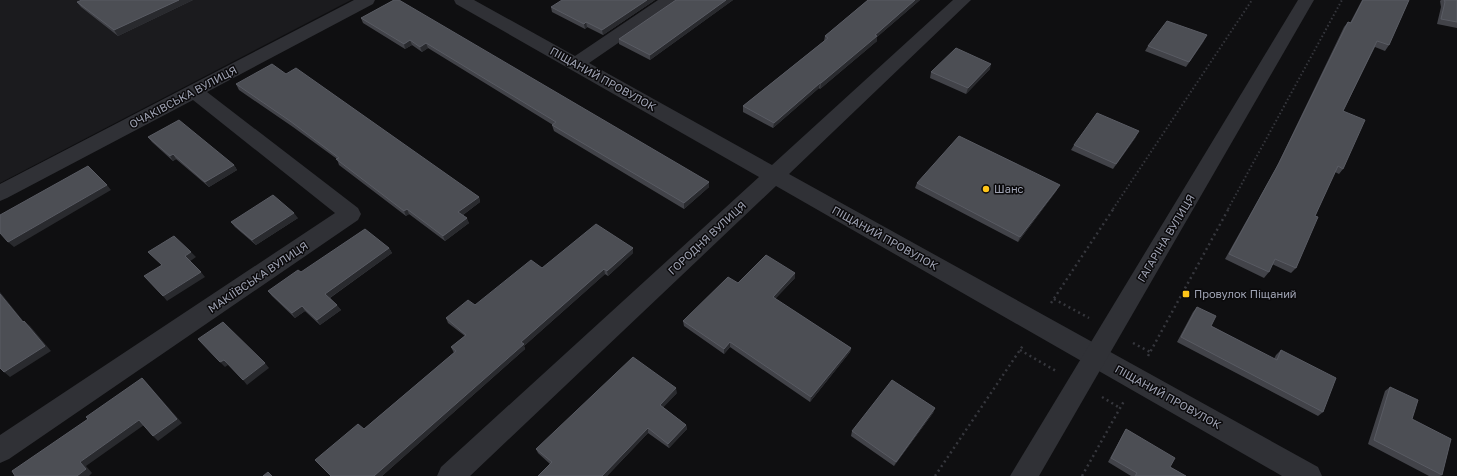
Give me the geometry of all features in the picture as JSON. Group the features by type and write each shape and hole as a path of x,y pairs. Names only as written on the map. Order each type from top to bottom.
{"street":[{"name":"ОЧАКІВСЬКА ВУЛИЦЯ","path":"0,193 367,0"},
{"name":"ПІЩАНИЙ ПРОВУЛОК","path":"462,0 1308,476"},
{"path":"576,64 669,0"},
{"name":"ГОРОДНЯ ВУЛИЦЯ","path":"451,476 963,0"},
{"name":"ГАГАРІНА ВУЛИЦЯ","path":"1024,476 1306,0"},
{"name":"МАКІЇВСЬКА ВУЛИЦЯ","path":"0,450 350,214 194,91"}],"path":[{"path":"935,476 1038,324 1252,0"},
{"path":"1082,476 1342,0"}],"shaded area":[{"path":"0,0 351,0 0,183"}],"building":[{"path":"82,0 179,0 114,30 77,2"},
{"path":"394,0 399,0 709,182 684,203 552,125 556,122 426,43 420,47 410,40 404,44 361,18"},
{"path":"562,0 647,0 602,30 586,22 584,24 551,7"},
{"path":"676,0 726,0 650,55 619,39"},
{"path":"868,0 915,0 875,35 877,36 774,123 743,106 828,38 825,36"},
{"path":"1363,0 1409,0 1389,45 1377,41 1343,111 1365,120 1343,169 1338,166 1315,216 1318,217 1296,268 1275,259 1269,272 1229,254 1279,163 1348,22 1351,23"},
{"path":"1444,0 1457,0 1457,22 1441,19 1445,2"},
{"path":"1167,21 1207,35 1189,62 1148,46"},
{"path":"956,48 991,64 968,88 931,72"},
{"path":"272,64 286,74 296,68 479,197 458,212 467,218 443,236 407,209 404,211 336,159 339,158 290,121 236,84"},
{"path":"1097,113 1139,131 1116,164 1074,145"},
{"path":"179,120 234,165 205,182 173,154 170,156 148,137"},
{"path":"959,136 1060,185 1020,237 917,183"},
{"path":"88,166 107,185 8,242 0,233 0,215"},
{"path":"273,195 294,213 252,240 231,222"},
{"path":"596,224 633,248 607,271 604,269 521,342 524,344 374,476 331,476 315,460 358,424 364,429 456,351 451,347 466,335 446,318 468,300 475,305 531,260 542,268"},
{"path":"365,229 389,248 325,294 337,305 317,320 302,306 292,313 268,291 298,270 301,272"},
{"path":"174,236 191,252 185,256 201,272 163,296 144,276 162,265 148,252"},
{"path":"766,255 795,273 773,297 851,348 811,397 730,342 724,349 683,321 728,277 738,283"},
{"path":"0,294 45,346 4,372 0,368"},
{"path":"1197,307 1216,316 1211,326 1277,360 1281,350 1336,378 1323,412 1181,337"},
{"path":"223,322 265,363 243,380 224,360 220,362 198,339"},
{"path":"633,357 676,388 660,405 686,425 668,444 648,428 602,476 538,476 552,462 536,449"},
{"path":"142,378 177,419 153,436 139,420 80,462 86,469 77,476 15,476 12,471 88,419 86,417"},
{"path":"892,380 935,408 896,462 852,431"},
{"path":"1390,387 1418,400 1412,419 1451,439 1442,475 1374,440"},
{"path":"1126,429 1175,458 1170,467 1186,476 1135,476 1137,473 1111,458"},
{"path":"268,472 272,476 263,476"}],"place":[{"name":"Шанс","path":"986,189"},
{"name":"Провулок Піщаний","path":"1186,294"}]}
